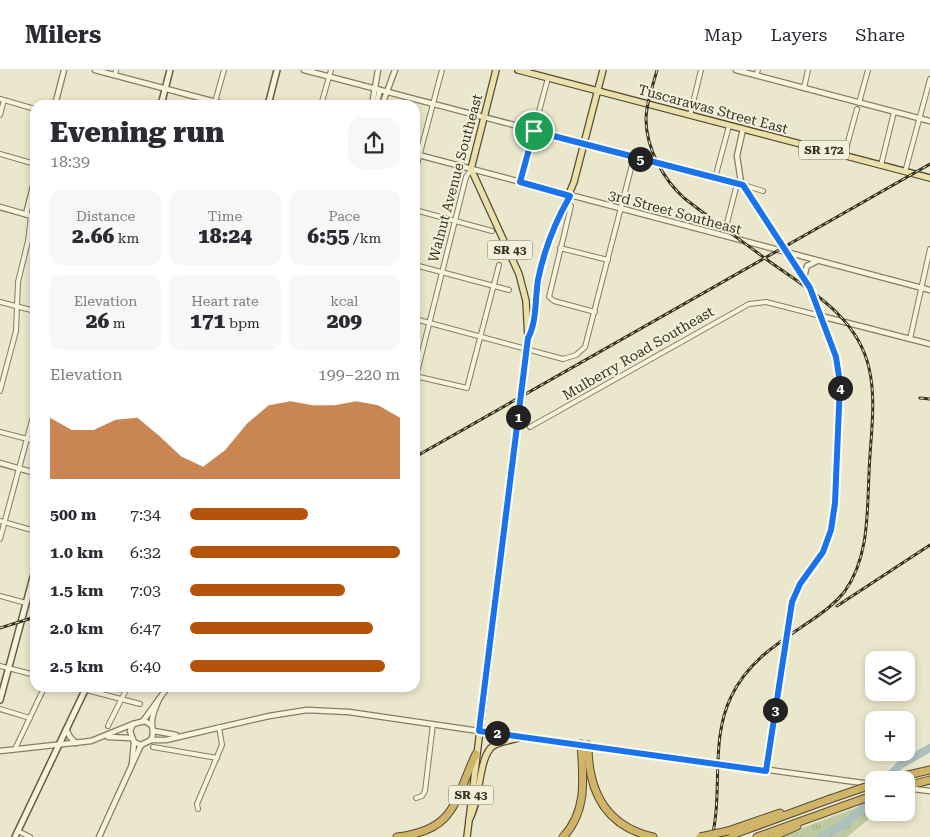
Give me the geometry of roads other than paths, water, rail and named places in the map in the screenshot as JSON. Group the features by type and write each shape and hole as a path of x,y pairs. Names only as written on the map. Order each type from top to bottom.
{"highway":[{"path":"563,837 577,817 582,798 585,745"},
{"path":"585,745 591,782 603,806 627,827 652,837"},
{"path":"397,837 425,831 443,819 459,798 476,754"},
{"path":"915,773 930,770"},
{"path":"915,784 930,780"},
{"path":"700,837 727,835 796,807 812,806 865,787"},
{"path":"757,837 865,798"},
{"path":"772,837 789,830 813,816"}],"main road":[{"path":"162,100 170,70"},
{"path":"269,100 277,70"},
{"name":"Walnut Avenue Southeast","path":"471,169 496,70"},
{"name":"Tuscarawas Street East","path":"518,70 930,178"},
{"name":"SR 43","path":"528,338 538,280 546,251 570,196 604,70"},
{"name":"SR 43","path":"467,837 528,338 526,301 519,274 471,169"},
{"path":"0,700 30,588"},
{"path":"15,837 81,692"},
{"path":"479,731 585,745"},
{"path":"468,822 476,809 482,768 487,752 499,743 523,737"}],"street":[{"path":"56,100 64,70"},
{"path":"95,70 116,73 207,100"},
{"path":"216,100 224,70"},
{"path":"304,70 418,100"},
{"path":"322,100 331,70"},
{"path":"373,100 378,70"},
{"path":"384,100 395,70"},
{"path":"420,145 442,70"},
{"path":"690,115 701,70"},
{"path":"736,70 757,73 804,88 930,122"},
{"path":"804,88 808,70"},
{"path":"859,103 868,70"},
{"path":"520,182 548,78"},
{"path":"905,172 930,79"},
{"path":"377,100 380,90"},
{"path":"0,115 2,100 30,108"},
{"path":"420,101 763,191"},
{"path":"844,156 857,109"},
{"path":"881,165 894,112"},
{"path":"715,178 729,126"},
{"path":"743,129 737,163 743,185 804,277 821,316 840,373 834,513 827,543 800,584 792,602 766,771"},
{"path":"0,154 30,163"},
{"name":"3rd Street Southeast","path":"420,156 930,290"},
{"path":"420,320 563,359 576,355 585,347 634,158"},
{"name":"Walnut Avenue Southeast","path":"420,358 466,177 471,169"},
{"path":"727,223 737,184"},
{"path":"571,206 549,298 595,312"},
{"path":"0,207 30,216 28,241 18,282 15,334 0,391"},
{"path":"420,211 492,231"},
{"path":"560,248 608,260"},
{"path":"910,339 930,249"},
{"path":"804,277 807,266 818,261"},
{"path":"420,265 509,290"},
{"path":"420,378 467,388 499,265"},
{"path":"0,302 30,310"},
{"name":"Mulberry Road Southeast","path":"530,427 742,307 757,302 766,302 821,316"},
{"path":"821,316 930,344"},
{"path":"0,539 2,522 30,428"},
{"path":"0,432 30,440"},
{"path":"0,463 30,472"},
{"path":"2,522 30,530"},
{"path":"0,596 26,603"},
{"path":"0,666 30,674"},
{"path":"15,749 42,692"},
{"path":"97,692 140,704"},
{"path":"108,726 125,692"},
{"path":"0,751 78,744 106,737 143,721 164,692"},
{"path":"152,740 159,700"},
{"path":"0,710 30,718"},
{"path":"99,837 141,745 152,740 182,736 288,712 307,710 339,711 479,731"},
{"path":"143,721 153,728 182,736"},
{"path":"132,766 130,731 134,724"},
{"path":"416,798 425,793 433,724"},
{"path":"198,809 197,804 217,758 222,740 219,727"},
{"path":"66,729 70,738 78,744"},
{"path":"106,737 132,740 141,745"},
{"path":"585,745 865,783"},
{"path":"153,747 217,758"},
{"path":"915,788 930,791"},
{"path":"18,831 30,837"}],"waterway":[{"path":"894,771 900,765 930,748"},
{"path":"821,837 846,823 865,806"}],"railway":[{"path":"657,70 648,101 646,113 647,130 652,152 669,182 684,198 813,293 842,318 854,333 863,349 869,368 873,394 867,520 859,564 853,578 837,600 764,654 746,673 731,697 721,731 717,802 712,837"},
{"path":"420,454 930,164"},
{"path":"920,398 930,399"},
{"path":"837,606 930,545"},
{"path":"0,628 30,619"}]}
